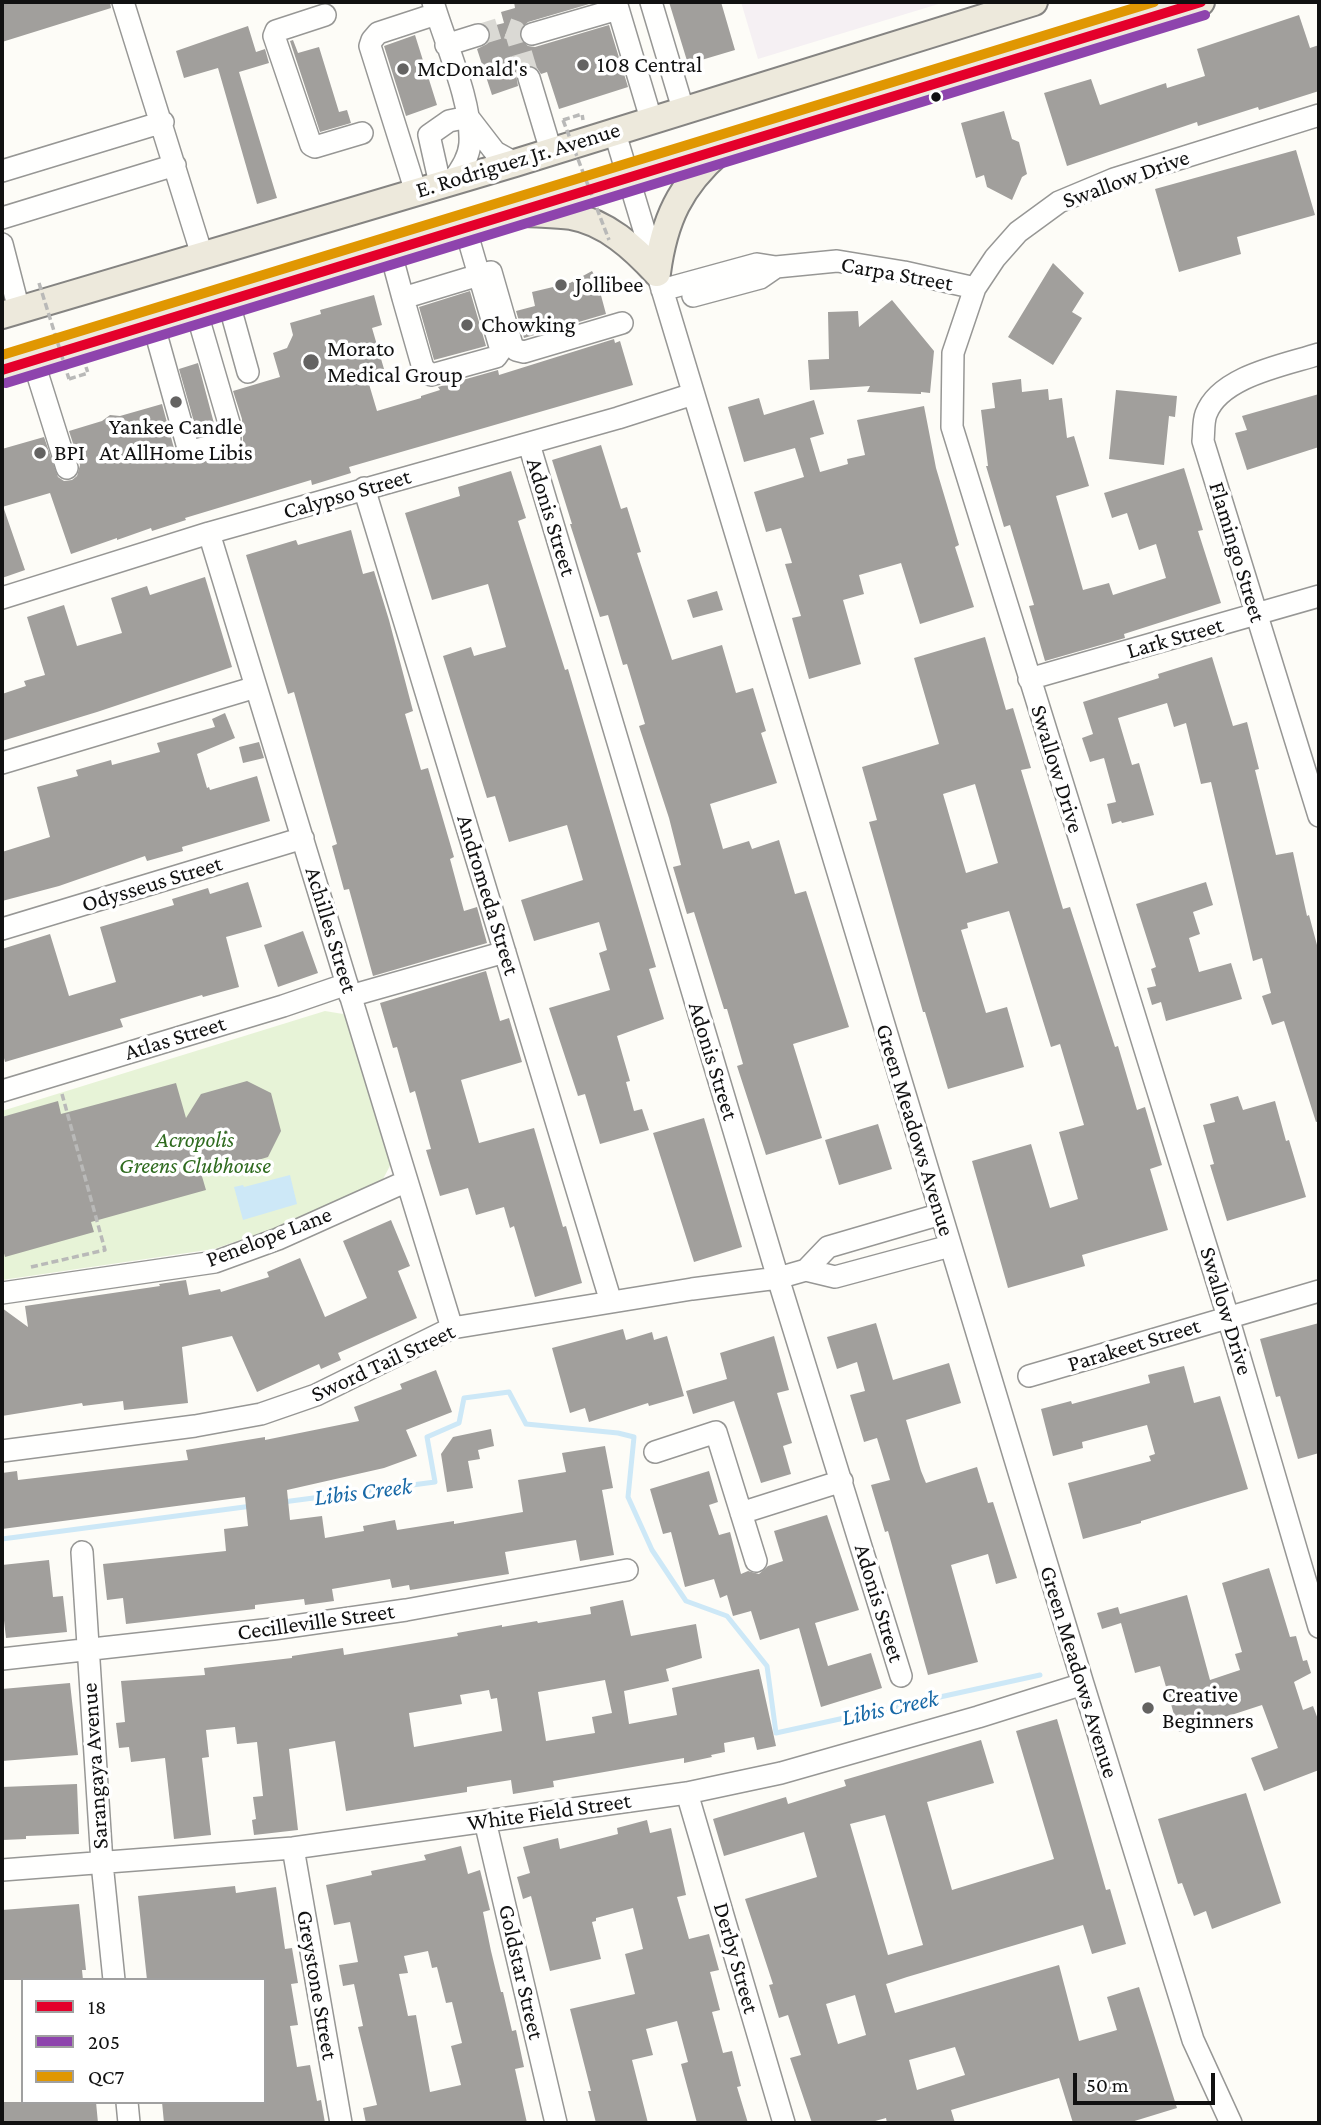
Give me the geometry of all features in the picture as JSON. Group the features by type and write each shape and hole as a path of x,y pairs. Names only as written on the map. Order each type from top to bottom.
{"main road":[{"name":"E. Rodriguez Jr. Avenue","path":"11,313 515,163 614,130 1034,2"},
{"path":"2,370 1172,6 1201,2"},
{"path":"662,289 661,244 674,207 684,189 702,167 725,147"},
{"path":"512,212 573,216 597,225 619,237 662,289"}],"street":[{"path":"124,2 202,255"},
{"path":"651,2 683,110"},
{"path":"532,34 617,5 651,119"},
{"path":"435,8 468,117 470,145 466,161 436,186 401,143 370,46 378,33 435,8"},
{"path":"325,15 276,31 274,36 311,145 315,147 362,133"},
{"path":"446,45 478,35"},
{"path":"529,78 551,151"},
{"name":"Swallow Drive","path":"1319,115 1114,179 1059,202 1018,232 995,258 975,288 953,353 952,426 1228,1317 1319,1627"},
{"path":"401,143 429,135 449,121 468,117"},
{"path":"468,117 495,152 515,163"},
{"path":"2,171 163,122"},
{"name":"Green Meadows Avenue","path":"614,130 1083,1684 1193,2040 1223,2121"},
{"path":"429,135 436,186"},
{"path":"2,218 176,165"},
{"path":"465,227 516,350 524,352 622,323"},
{"path":"2,244 11,313"},
{"path":"390,250 424,368 431,375 496,357 501,350 485,274"},
{"name":"Carpa Street","path":"662,289 757,264 776,267 837,261 975,288"},
{"path":"403,298 485,274"},
{"path":"228,300 248,372"},
{"path":"153,323 188,448 198,451 230,441 231,436 197,310"},
{"name":"Flamingo Street","path":"1319,354 1249,375 1224,389 1206,414 1203,441 1319,816"},
{"path":"33,360 67,468"},
{"name":"Calypso Street","path":"2,598 209,533 693,394"},
{"name":"Adonis Street","path":"529,443 778,1278 901,1676"},
{"name":"Andromeda Street","path":"364,488 611,1302"},
{"name":"Achilles Street","path":"209,533 452,1328"},
{"name":"Lark Street","path":"1029,679 1319,596"},
{"path":"2,763 256,687"},
{"name":"Odysseus Street","path":"2,929 303,838"},
{"name":"Atlas Street","path":"2,1091 283,1006 505,952"},
{"name":"Penelope Lane","path":"2,1293 215,1262 278,1239 407,1181"},
{"name":"Sword Tail Street","path":"806,1270 828,1247 941,1214"},
{"path":"875,1234 884,1263"},
{"name":"Sword Tail Street","path":"2,1451 195,1426 261,1414 316,1395 452,1328 778,1278 806,1270 835,1277 950,1246"},
{"name":"Parakeet Street","path":"1029,1376 1319,1291"},
{"path":"655,1452 716,1432 756,1561"},
{"path":"741,1513 842,1480"},
{"name":"Sarangaya Avenue","path":"82,1552 86,1650 114,1978"},
{"name":"Cecilleville Street","path":"2,1659 272,1629 406,1610 627,1570"},
{"name":"White Field Street","path":"2,1870 293,1848 688,1793 781,1773 1083,1684"},
{"name":"Derby Street","path":"688,1793 784,2123"},
{"name":"Goldstar Street","path":"485,1821 556,2123"},
{"name":"Greystone Street","path":"293,1848 341,2123"},
{"path":"127,2104 129,2123"}],"path":[{"path":"563,120 609,240"},
{"path":"39,283 68,379 88,373 86,366 79,369"},
{"path":"27,1268 105,1250 56,1074"}],"shaded area":[{"path":"741,2 945,2 758,59"}],"green space":[{"name":"Acropolis Greens Clubhouse","path":"325,1011 343,1014 349,1021 391,1164 383,1179 281,1226 214,1249 2,1280 2,1111"}],"water":[{"path":"290,1175 297,1204 243,1220 234,1187"}],"building":[{"path":"2,2 110,2 111,8 2,42"},
{"path":"514,2 596,2 528,22 520,30 520,38 528,46 535,47 609,25 628,87 559,109 547,72 541,74 537,68 526,65 516,74 518,86 492,95 477,49 491,39 488,27 504,23 501,12 515,8"},
{"path":"669,2 721,2 735,50 688,64"},
{"path":"1299,15 1310,48 1319,45 1319,91 1198,126 1197,122 1067,166 1044,93 1091,79 1100,105 1166,83 1167,88 1205,76 1197,49"},
{"path":"248,26 256,52 265,49 269,63 239,72 277,198 257,204 218,68 184,78 176,51"},
{"path":"415,35 437,105 406,116 384,46"},
{"path":"293,40 298,53 319,47 339,112 347,110 351,123 320,132 290,41"},
{"path":"1004,111 1012,139 1019,142 1027,174 1022,177 1012,200 987,187 984,175 976,178 961,123"},
{"path":"1296,150 1315,215 1237,237 1241,254 1179,272 1155,189"},
{"path":"1053,263 1084,293 1072,312 1082,318 1053,365 1008,337"},
{"path":"592,271 601,287 599,288 606,314 524,338 516,311 535,306 532,292 570,283"},
{"path":"470,291 486,346 434,360 419,307"},
{"path":"374,295 382,325 372,328 384,369 366,374 377,411 421,398 440,390 438,387 498,370 499,375 614,339 615,343 620,341 633,385 349,467 351,473 312,485 311,480 71,554 50,493 2,507 2,449 44,437 58,477 64,481 72,480 77,476 80,465 69,431 102,421 110,415 120,416 162,404 175,452 184,461 195,464 235,453 241,448 243,440 242,419 233,391 280,377 273,353 287,348 293,335 290,323 321,314 320,310"},
{"path":"892,300 934,351 930,393 867,392 870,386 810,390 808,360 829,359 828,312 858,311 859,327"},
{"path":"198,363 216,431 198,436 179,369"},
{"path":"1021,379 1022,392 1048,389 1049,400 1062,398 1067,438 1074,436 1089,486 1056,496 1083,590 1109,583 1113,595 1166,578 1156,544 1139,550 1127,513 1112,518 1104,493 1184,468 1203,530 1198,531 1221,603 1124,634 1125,638 1045,661 1029,606 1034,605 1010,525 1004,527 986,466 981,410 995,408 992,383"},
{"path":"1116,390 1177,396 1175,417 1169,416 1164,465 1109,459"},
{"path":"1319,394 1319,447 1247,470 1235,433 1247,430 1242,416"},
{"path":"759,398 764,415 814,400 824,434 810,438 820,472 848,464 847,459 865,455 857,420 924,406 936,468 959,545 955,547 974,607 920,624 901,563 859,575 864,594 843,600 861,664 809,679 792,618 801,616 785,564 792,563 781,528 766,532 754,492 804,477 795,448 744,462 728,407"},
{"path":"601,445 621,509 627,507 641,552 637,553 672,660 722,645 736,693 753,688 766,731 761,733 777,783 710,804 723,849 749,841 752,849 779,840 795,894 806,891 849,1027 793,1044 822,1138 766,1155 737,1066 743,1064 727,1009 724,1009 694,912 687,914 673,867 681,865 669,818 639,726 645,724 627,664 623,665 608,615 600,617 552,460"},
{"path":"511,471 526,518 518,521 565,670 568,669 656,967 649,969 664,1019 617,1036 630,1081 626,1082 634,1111 642,1109 649,1130 600,1144 585,1094 578,1096 549,1008 610,990 599,953 607,950 599,922 534,941 521,900 583,880 567,825 509,842 495,796 487,798 443,656 471,647 474,656 506,647 488,584 432,600 405,513 460,496 458,487"},
{"path":"2,509 25,570 2,578"},
{"path":"351,530 363,574 374,571 389,620 413,711 405,714 421,770 428,768 454,857 450,859 464,911 477,907 487,943 373,976 349,889 344,890 332,846 337,844 294,692 288,694 246,555 296,540 298,545"},
{"path":"205,577 232,667 2,741 2,694 26,686 24,681 45,675 27,617 64,605 77,646 122,633 111,598 147,586 150,595"},
{"path":"717,591 723,610 693,618 687,600"},
{"path":"985,637 1006,710 1013,708 1031,768 1021,770 1063,909 1070,907 1137,1110 1145,1107 1162,1165 1150,1169 1168,1230 1082,1255 1085,1266 1008,1288 972,1161 1031,1144 1050,1208 1078,1199 1059,1132 1084,1125 1060,1044 1051,1047 1009,911 967,923 968,928 961,930 986,1013 1007,1007 1024,1067 948,1089 923,1012 869,822 877,820 862,767 939,744 914,658","holes":["975,784 998,863 966,873 943,794"]},
{"path":"1212,657 1233,726 1247,722 1259,769 1255,770 1276,855 1293,852 1307,916 1309,915 1317,945 1319,944 1319,1121 1316,1122 1284,1021 1272,1025 1262,996 1271,993 1262,958 1253,961 1211,782 1201,784 1186,723 1174,727 1167,703 1118,718 1132,765 1139,763 1154,815 1122,823 1112,824 1107,804 1116,802 1104,758 1090,762 1082,738 1093,734 1083,702 1159,678 1158,674"},
{"path":"225,713 235,738 197,754 207,788 210,790 257,776 270,821 182,847 183,851 147,861 145,856 59,886 2,901 2,852 50,837 37,787 78,776 76,770 111,760 112,765 160,752 157,743 215,727 212,719"},
{"path":"259,742 264,758 243,763 239,747"},
{"path":"248,882 262,927 226,937 239,987 120,1019 123,1027 5,1062 2,1050 2,949 50,934 69,996 116,982 100,927 174,905 172,899 208,888 210,894"},
{"path":"1206,882 1213,905 1193,912 1200,934 1189,938 1199,972 1231,963 1242,999 1166,1021 1161,1002 1152,1005 1147,988 1156,986 1151,969 1156,967 1136,904"},
{"path":"303,931 318,973 278,987 264,945"},
{"path":"486,971 500,1021 509,1018 522,1062 461,1080 479,1143 534,1128 582,1283 535,1297 514,1226 510,1228 504,1207 476,1215 468,1188 440,1196 426,1150 431,1149 415,1091 410,1093 397,1047 393,1048 380,1003"},
{"path":"247,1081 271,1093 281,1131 268,1157 225,1170 196,1156 206,1190 91,1222 94,1232 5,1257 2,1246 2,1117 58,1101 61,1114 176,1083 186,1118 201,1094"},
{"path":"1238,1096 1243,1110 1275,1101 1306,1197 1227,1221 1210,1165 1214,1164 1203,1125 1215,1122 1210,1104"},
{"path":"704,1118 742,1247 694,1262 653,1133"},
{"path":"878,1124 892,1169 839,1185 825,1140"},
{"path":"391,1220 410,1266 398,1271 417,1318 338,1353 341,1360 321,1369 319,1364 257,1392 232,1336 182,1347 188,1403 124,1410 123,1401 83,1406 82,1403 2,1416 2,1308 28,1327 25,1306 186,1280 189,1295 220,1289 221,1292 269,1277 267,1272 300,1258 325,1317 367,1298 343,1241"},
{"path":"876,1323 893,1380 949,1363 961,1403 906,1420 921,1471 926,1483 977,1467 988,1503 993,1502 1017,1578 996,1584 988,1554 951,1565 978,1662 928,1675 888,1531 885,1532 871,1485 890,1480 877,1438 864,1442 850,1395 865,1391 857,1362 837,1369 827,1337"},
{"path":"1319,1323 1319,1453 1298,1459 1280,1396 1276,1397 1260,1339"},
{"path":"623,1329 626,1340 652,1332 654,1340 667,1336 684,1396 649,1406 648,1403 589,1422 585,1408 570,1413 552,1348"},
{"path":"774,1336 789,1390 777,1393 792,1443 783,1446 791,1474 761,1483 734,1401 693,1414 686,1391 727,1379 720,1353"},
{"path":"1184,1366 1194,1403 1220,1396 1248,1489 1083,1539 1068,1483 1151,1461 1149,1456 1155,1454 1147,1425 1082,1442 1083,1448 1053,1456 1041,1409 1071,1401 1072,1404 1150,1383 1148,1375"},
{"path":"436,1370 452,1412 406,1430 417,1456 384,1468 287,1490 290,1520 322,1516 325,1538 364,1531 363,1526 395,1520 397,1530 454,1521 454,1524 523,1512 518,1480 566,1472 562,1453 605,1446 613,1488 602,1490 614,1555 580,1561 576,1540 505,1552 509,1574 410,1590 409,1585 392,1588 390,1579 332,1589 334,1601 305,1605 304,1599 255,1605 255,1609 126,1624 123,1598 107,1600 103,1564 226,1551 224,1529 248,1526 245,1497 2,1529 2,1473 17,1471 18,1480 188,1460 186,1450 265,1437 265,1440 359,1421 354,1407 402,1389 400,1384"},
{"path":"491,1429 494,1446 478,1450 480,1459 468,1461 473,1488 447,1492 441,1454 453,1437"},
{"path":"709,1471 718,1502 709,1505 719,1535 730,1532 741,1574 748,1571 759,1574 768,1566 783,1561 774,1531 827,1515 859,1610 815,1623 828,1666 871,1653 882,1688 821,1707 799,1628 760,1640 751,1611 733,1616 727,1595 720,1598 714,1579 685,1587 671,1532 663,1534 650,1489"},
{"path":"49,1560 53,1597 63,1596 67,1632 6,1638 2,1565"},
{"path":"1269,1568 1290,1637 1296,1636 1303,1661 1307,1660 1311,1673 1294,1682 1303,1710 1313,1706 1319,1722 1319,1770 1264,1791 1251,1758 1278,1748 1262,1705 1179,1732 1160,1666 1135,1673 1121,1623 1102,1629 1097,1613 1118,1607 1120,1614 1187,1595 1210,1680 1240,1670 1235,1654 1242,1652 1222,1583"},
{"path":"623,1600 631,1636 696,1624 702,1658 666,1669 669,1681 624,1691 629,1724 677,1715 672,1688 759,1669 776,1746 757,1750 754,1737 724,1743 725,1752 711,1755 712,1757 684,1763 684,1758 553,1781 554,1787 513,1794 511,1780 467,1787 467,1792 346,1811 335,1741 289,1749 298,1830 254,1835 252,1820 256,1819 253,1797 263,1796 257,1742 237,1744 235,1727 206,1730 209,1757 202,1758 211,1835 174,1839 165,1758 131,1762 129,1747 119,1748 116,1723 125,1722 121,1681 205,1675 204,1668 292,1658 343,1648 344,1655 458,1636 457,1633 502,1625 538,1623 591,1614 590,1607","holes":["605,1680 612,1713 592,1717 595,1733 546,1741 538,1692","489,1690 491,1699 497,1698 502,1731 414,1747 409,1713 462,1704 460,1695"]},
{"path":"70,1683 78,1755 2,1761 2,1689"},
{"path":"1057,1719 1106,1890 1110,1889 1126,1944 1092,1954 1083,1925 907,1977 886,1984 895,2013 1059,1965 1079,2041 1117,2030 1107,1997 1139,1987 1177,2108 1128,2123 1073,2123 1059,2078 951,2110 955,2123 887,2123 886,2118 868,2123 812,2123 790,2058 801,2055 788,2015 779,2018 769,1985 773,1984 745,1899 817,1877 804,1832 724,1856 713,1819 786,1797 788,1804 846,1786 844,1780 981,1740 994,1783 927,1802 952,1890 1054,1859 1016,1731","holes":["885,1815 923,1945 888,1955 850,1824","855,1995 866,2035 838,2044 826,2004","955,2047 965,2075 917,2090 909,2060"]},
{"path":"77,1784 79,1834 26,1836 26,1839 2,1840 2,1787"},
{"path":"1246,1793 1281,1903 1212,1929 1206,1911 1194,1916 1182,1883 1178,1884 1158,1819"},
{"path":"647,1820 650,1833 671,1828 686,1895 677,1897 689,1939 709,1934 719,1970 710,1972 720,2010 712,2012 723,2053 732,2051 741,2086 737,2087 748,2123 697,2123 681,2064 688,2062 677,2021 646,2029 653,2055 632,2060 648,2123 596,2123 588,2091 591,2091 570,2009 635,1994 625,1954 643,1949 633,1908 596,1918 596,1921 592,1922 601,1959 550,1971 531,1896 523,1899 517,1877 530,1873 523,1847 558,1838 560,1849 618,1834 617,1828"},
{"path":"461,1846 468,1874 480,1870 490,1910 483,1912 491,1951 512,2031 516,2030 524,2067 515,2069 527,2123 366,2123 363,2108 377,2105 358,2027 363,2026 354,1984 343,1986 339,1965 358,1962 350,1922 334,1925 326,1885 372,1875 371,1871 426,1860 424,1855","holes":["428,1951 432,1968 437,1967 446,2003 452,2002 462,2043 451,2046 461,2085 430,2092 416,2015 408,2016 399,1974 408,1973 404,1956"]},
{"path":"235,1886 236,1893 276,1887 285,1949 292,1948 298,1983 291,1984 298,2025 290,2026 297,2067 310,2065 317,2101 321,2100 325,2123 164,2123 162,2104 266,2104 266,1978 147,1978 138,1896"},
{"path":"79,1904 86,1970 82,1970 83,1978 4,1980 2,1910"},
{"path":"2,2102 96,2104 98,2123 2,2123"}],"waterway":[{"name":"Libis Creek","path":"283,1502 435,1482 427,1437 459,1423 464,1398 509,1392 526,1424 634,1437 628,1497 652,1550 686,1601 727,1616 767,1666 776,1733 1040,1675"},
{"name":"Libis Creek","path":"2,1539 252,1506"}],"tunnel":[{"path":"478,35 504,27 515,31 529,78"}],"transit line":[{"name":"QC7","path":"2,355 1154,2"},
{"name":"18","path":"2,370 1201,2"},
{"name":"205","path":"6,383 1205,15"}],"place":[{"name":"108 Central","path":"583,65"},
{"name":"McDonald's","path":"403,69"},
{"name":"Jollibee","path":"561,285"},
{"name":"Chowking","path":"467,325"},
{"name":"Morato Medical Group","path":"311,362"},
{"name":"Yankee Candle At AllHome Libis","path":"176,402"},
{"name":"BPI","path":"40,453"},
{"name":"Creative Beginners","path":"1148,1708"}]}
